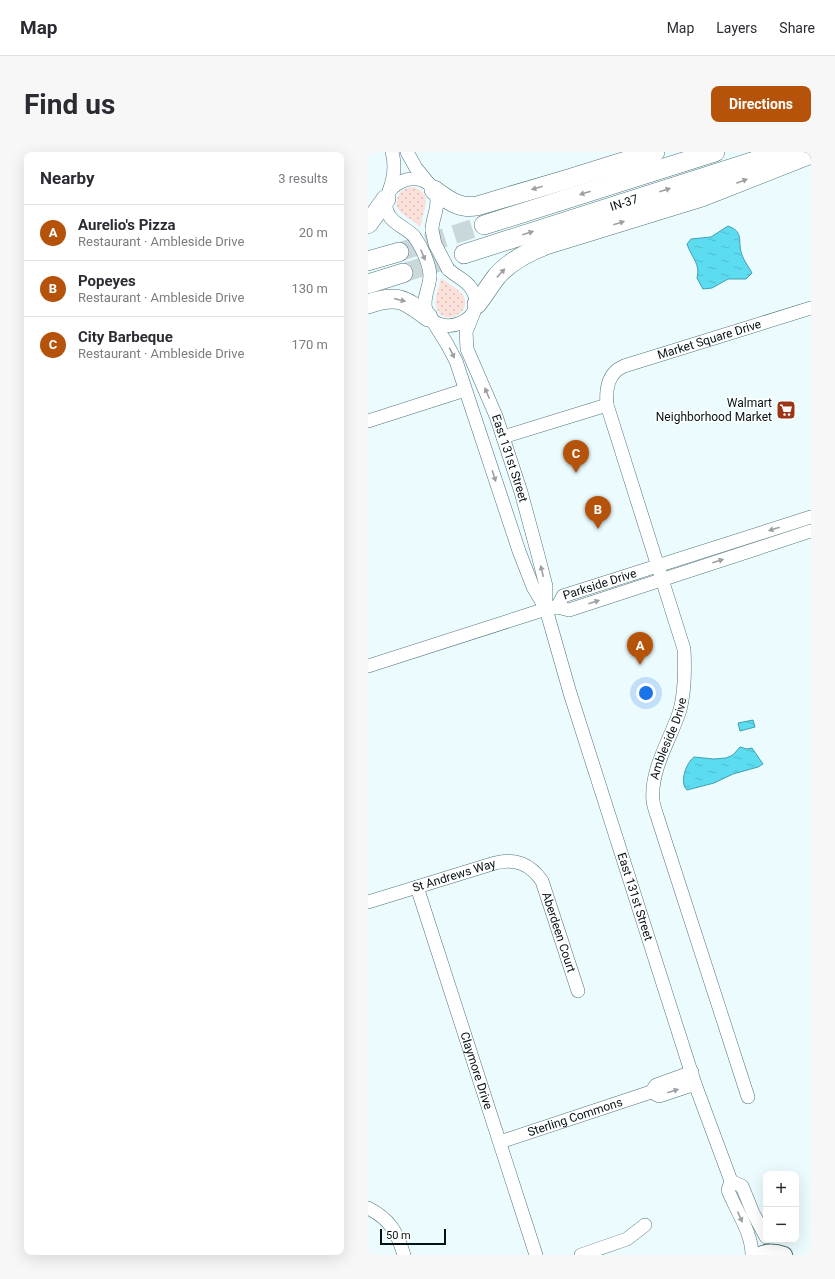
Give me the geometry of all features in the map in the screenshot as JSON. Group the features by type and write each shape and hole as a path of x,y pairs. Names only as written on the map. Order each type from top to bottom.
{"highway":[{"path":"431,187 452,203 468,207 477,206 655,152"},
{"name":"IN-37","path":"484,225 715,152"},
{"name":"IN-37","path":"464,254 783,152"},
{"path":"475,308 504,269 528,253 554,243 702,197 811,154"},
{"path":"368,224 387,196"},
{"path":"368,262 399,252"},
{"path":"368,284 403,273"},
{"path":"368,304 387,298 400,299 413,305 430,319"}],"main road":[{"path":"760,1255 768,1252 774,1252 783,1255"}],"street":[{"path":"392,152 395,169 387,196 386,210 395,223 414,236 425,257 430,275 424,300 425,308 430,319 444,326 458,325 467,320 475,308 474,293 470,286 448,269 435,244 432,230 437,200 431,187 416,168 407,152"},
{"path":"387,196 397,184 409,179 419,180 431,187"},
{"name":"East 131st Street","path":"475,308 466,332 467,349 503,437 521,492 552,608 570,693 693,1078 731,1181 728,1190 749,1237 752,1255"},
{"name":"Market Square Drive","path":"612,377 615,372 624,366 811,308"},
{"name":"East 131st Street","path":"430,319 452,352 533,588 552,608"},
{"name":"Ambleside Drive","path":"612,377 608,384 606,396 607,405 684,649 685,673 680,709 654,780 654,801 659,822 748,1097"},
{"path":"368,421 465,390"},
{"path":"503,437 607,405"},
{"name":"Parkside Drive","path":"552,608 563,596 811,517"},
{"name":"Parkside Drive","path":"368,666 552,608 568,610 811,531"},
{"name":"St Andrews Way","path":"368,902 503,861 526,865 537,874"},
{"name":"Aberdeen Court","path":"537,874 542,881 578,991"},
{"name":"Claymore Drive","path":"417,887 536,1255"},
{"name":"Sterling Commons","path":"500,1142 651,1092 659,1096 693,1078"},
{"name":"East 131st Street","path":"731,1181 742,1186 752,1213 763,1233"},
{"path":"368,1208 389,1223 399,1239 404,1255"},
{"path":"580,1255 627,1239 645,1225"},
{"path":"771,1243 783,1255"}],"shaded area":[{"path":"413,187 422,192 426,198 420,227 403,215 397,207 400,193"},
{"path":"441,278 460,292 465,300 465,306 457,315 445,317 439,313 436,306 436,297"}],"water":[{"path":"728,226 733,228 739,234 742,255 752,273 746,279 728,279 712,288 703,289 697,278 697,265 687,244 691,239 711,237"},
{"path":"753,720 755,727 740,731 738,723"},
{"path":"740,747 747,749 752,748 763,764 758,767 733,774 714,783 687,790 684,783 684,773 688,764 694,757 714,759 726,758 733,755"}],"tunnel":[{"path":"399,252 484,225"},
{"path":"403,273 464,254"}],"place":[{"name":"Walmart Neighborhood Market","path":"786,410"},
{"name":"City Barbeque","path":"576,473"},
{"name":"Popeyes","path":"598,529"},
{"name":"Aurelio's Pizza","path":"640,665"}]}
